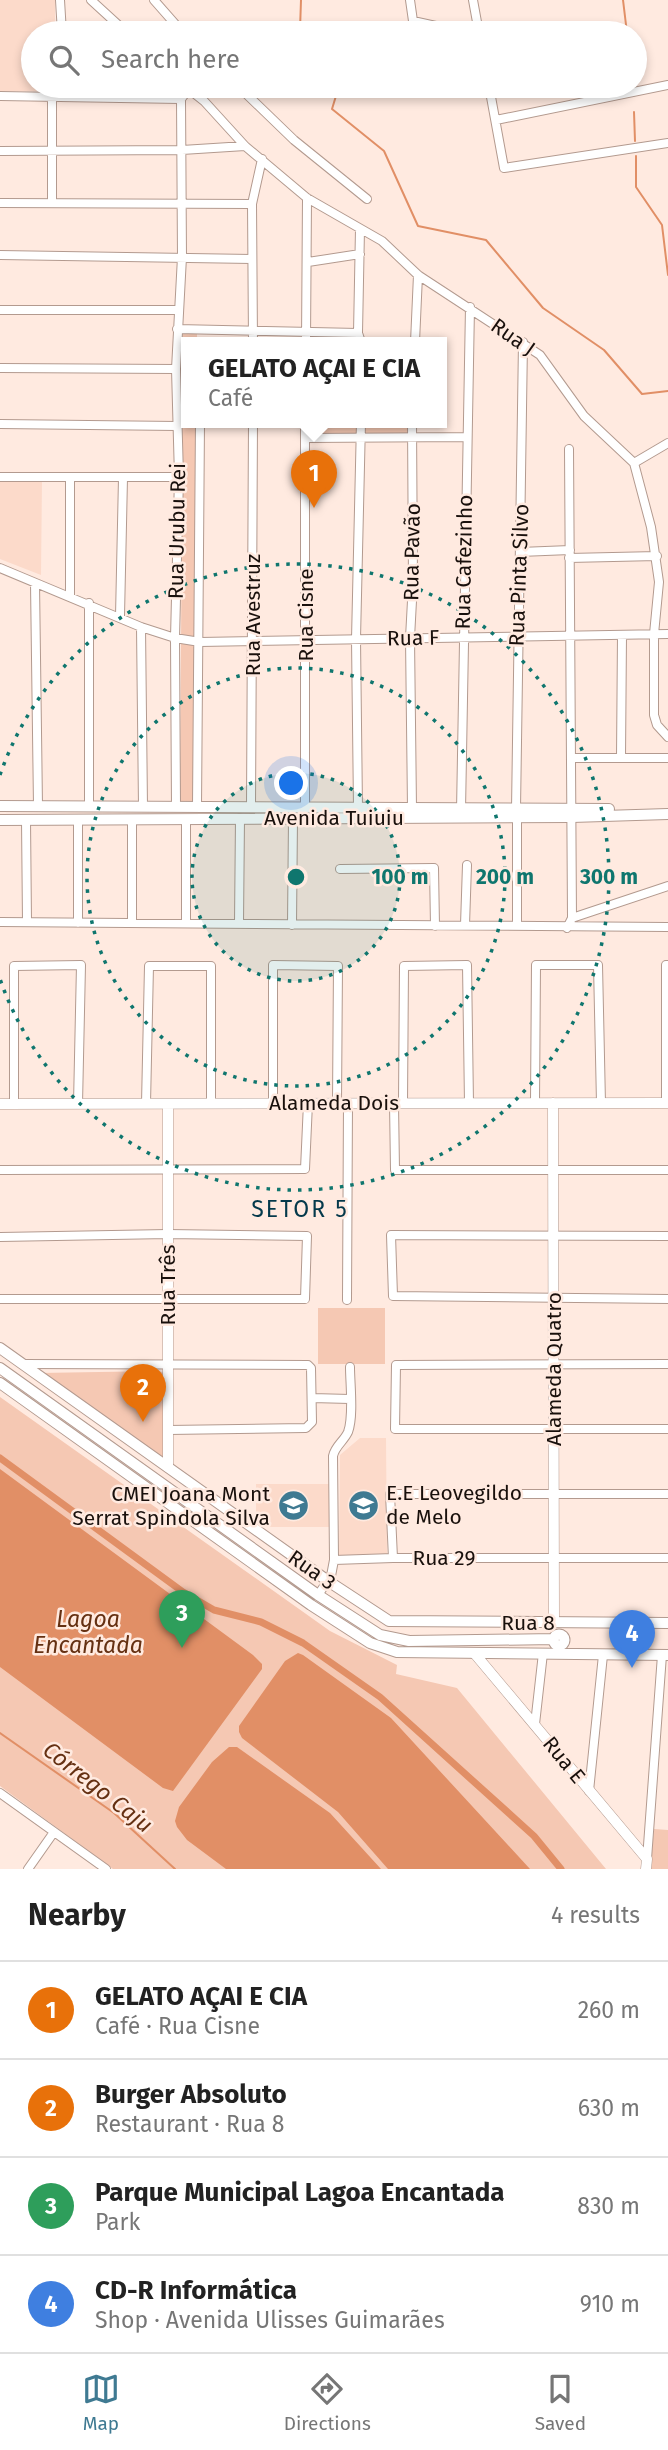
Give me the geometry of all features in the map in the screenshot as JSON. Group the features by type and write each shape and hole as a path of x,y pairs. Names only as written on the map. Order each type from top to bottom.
{"main road":[{"name":"Avenida Tuiuiu","path":"0,806 305,807 320,813 668,812"},
{"path":"53,820 54,806"},
{"name":"Avenida Tuiuiu","path":"0,820 293,818 358,808 412,808 461,813"},
{"path":"0,1347 168,1467"},
{"path":"0,1368 372,1631 393,1639 557,1643 603,1654 665,1655"},
{"path":"0,1383 311,1605 370,1643 386,1650 475,1654 543,1653 557,1643"},
{"name":"Rua 3","path":"168,1467 389,1621"},
{"path":"311,1605 318,1595"},
{"name":"Rua 8","path":"389,1621 668,1623"},
{"name":"Alameda Quatro","path":"554,1623 557,1643"}],"street":[{"path":"60,0 61,21"},
{"path":"90,0 114,21"},
{"path":"154,0 172,21"},
{"path":"410,0 414,21"},
{"path":"473,0 477,21"},
{"path":"647,89 668,85"},
{"path":"0,96 21,96"},
{"path":"52,98 52,203"},
{"path":"123,98 181,99"},
{"name":"Rua J","path":"201,98 246,146 307,198 382,241 418,275 540,355 584,416 634,463"},
{"path":"251,98 295,140 367,199"},
{"path":"491,98 504,168 668,143"},
{"path":"496,120 604,98"},
{"name":"Rua Urubu Rei","path":"176,807 175,638 179,477 176,369 182,257 181,99"},
{"path":"0,150 182,150 246,146"},
{"path":"253,337 252,204 262,159"},
{"path":"306,337 307,198"},
{"path":"0,203 252,204"},
{"path":"177,329 306,332 360,337 360,229"},
{"path":"308,262 360,254"},
{"path":"0,255 252,259"},
{"path":"415,337 418,275"},
{"name":"Rua Cafezinho","path":"461,813 470,307"},
{"path":"0,310 179,310"},
{"path":"200,329 200,337"},
{"name":"Rua Pinta Silvo","path":"517,926 517,637 523,342"},
{"path":"0,368 176,369"},
{"path":"0,424 177,426"},
{"path":"197,807 200,428"},
{"name":"Rua Avestruz","path":"251,807 253,428"},
{"name":"Rua Cisne","path":"305,807 306,428"},
{"path":"358,808 356,639 361,428"},
{"name":"Rua Pavão","path":"412,428 413,582 410,638 412,808"},
{"path":"307,438 466,437"},
{"path":"668,443 634,463 664,581 654,634 654,715 657,725 668,737"},
{"path":"567,928 572,918 569,449"},
{"path":"0,477 179,477"},
{"path":"69,478 70,597"},
{"path":"120,616 123,478"},
{"path":"520,552 657,556"},
{"name":"Rua F","path":"0,568 141,627 175,638 200,642 668,634"},
{"path":"35,583 38,806"},
{"path":"89,603 89,806"},
{"path":"141,627 143,807"},
{"path":"621,757 622,635"},
{"path":"571,758 668,758"},
{"path":"239,923 240,818"},
{"path":"292,925 293,818"},
{"path":"186,819 186,922"},
{"path":"26,820 27,922"},
{"path":"78,820 78,923"},
{"path":"132,820 132,922"},
{"path":"465,925 467,865"},
{"path":"340,869 434,868 435,926"},
{"path":"572,918 668,886"},
{"path":"0,922 668,928"},
{"path":"14,1104 14,966 81,965 78,1104"},
{"path":"273,1103 273,965 338,966 347,1300"},
{"path":"470,1103 467,965 404,966 394,1170 668,1170"},
{"path":"535,1103 536,965 598,965 601,1103"},
{"path":"667,1103 668,965"},
{"path":"146,1104 149,966 211,966 211,1104"},
{"path":"0,1170 305,1169 308,1103"},
{"name":"Alameda Quatro","path":"553,1103 554,1623"},
{"name":"Alameda Dois","path":"0,1104 667,1103"},
{"name":"Rua Três","path":"167,1104 168,1467"},
{"path":"0,1237 168,1234 307,1236 305,1299 0,1299"},
{"path":"668,1236 391,1234 393,1296 668,1299"},
{"path":"22,1364 308,1365 312,1371 312,1422 306,1428 168,1430"},
{"path":"668,1364 396,1365 395,1429 668,1429"},
{"path":"318,1595 328,1581 334,1560 333,1456 348,1430 350,1367"},
{"path":"312,1398 350,1399"},
{"path":"554,1493 668,1494"},
{"name":"Rua 29","path":"554,1493 390,1494 393,1558 668,1558"},
{"path":"334,1560 393,1558"},
{"path":"535,1724 543,1653"},
{"name":"Rua E","path":"475,1654 535,1724 646,1864"},
{"path":"589,1791 603,1654"},
{"path":"646,1864 665,1655"},
{"path":"1,1795 106,1869"},
{"path":"28,1869 54,1832"}],"shaded area":[{"path":"0,0 55,0 55,21 21,21 21,91 0,91"},
{"path":"183,333 197,334 197,337 183,337"},
{"path":"182,428 197,428 193,803 180,803"},
{"path":"309,428 360,428 360,434 309,435"},
{"path":"363,428 407,428 407,434 363,435"},
{"path":"0,479 42,480 41,575 0,559"},
{"path":"318,1308 385,1308 385,1364 318,1364"},
{"path":"39,1373 164,1373 165,1460"},
{"path":"0,1397 330,1631 397,1665 396,1674 457,1688 606,1869 113,1869 0,1786"},
{"name":"E.E Leovegildo de Melo","path":"360,1438 386,1438 387,1555 339,1555 340,1455"},
{"name":"CMEI Joana Mont Serrat Spindola Silva","path":"256,1484 330,1484 330,1527 256,1527"},
{"path":"654,1829 668,1830 668,1869 650,1869"}],"water":[{"name":"Lagoa Encantada","path":"0,1469 262,1664 262,1669 173,1791 163,1788 0,1667"},
{"path":"298,1653 391,1718 530,1869 388,1869 338,1812 242,1738 239,1726 285,1661"},
{"path":"229,1747 237,1747 330,1813 381,1869 226,1869 187,1840 175,1821 179,1807 212,1762"}],"waterway":[{"path":"300,21 301,0"},
{"path":"623,0 626,21"},
{"path":"335,98 332,109 384,151 418,226 486,240 543,308 604,350 642,394 668,391"},
{"path":"634,112 635,141"},
{"path":"636,156 636,187 662,225 668,275"},
{"path":"0,1458 183,1592 214,1610 261,1622 303,1643 380,1697 534,1836 561,1869"},
{"name":"Córrego Caju","path":"0,1733 114,1813 175,1869"}],"place":[{"name":"GELATO AÇAI E CIA","path":"314,508"},
{"name":"Burger Absoluto","path":"143,1422"},
{"name":"E.E Leovegildo de Melo","path":"363,1505"},
{"name":"CMEI Joana Mont Serrat Spindola Silva","path":"293,1506"},
{"name":"Parque Municipal Lagoa Encantada","path":"182,1648"},
{"name":"CD-R Informática","path":"632,1668"}],"district":[{"name":"SETOR 5","path":"300,1209"}]}
